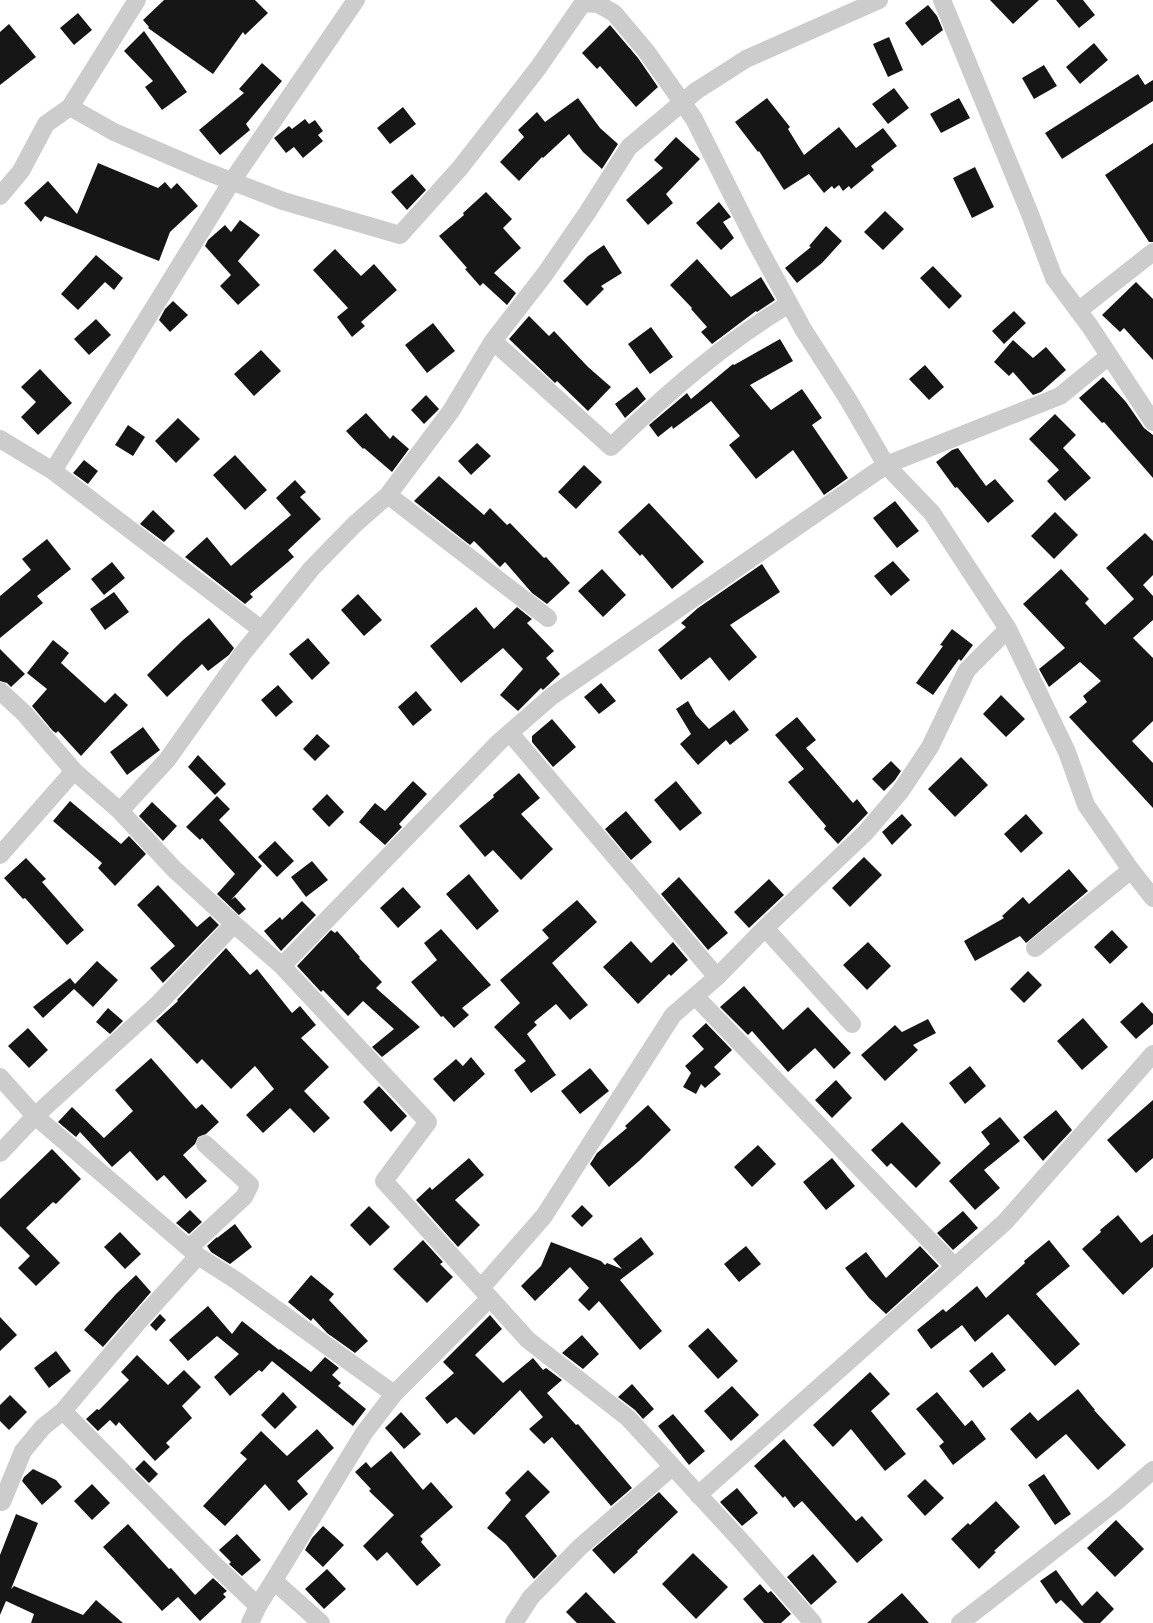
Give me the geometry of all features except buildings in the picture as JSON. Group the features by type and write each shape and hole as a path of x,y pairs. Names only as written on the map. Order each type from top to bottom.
{"street":[{"path":"0,196 21,171 46,124 70,107 137,0"},
{"path":"53,471 232,181 356,0"},
{"path":"120,811 167,760 243,653 312,568 355,524 388,495 451,411 493,341 545,274 587,213 628,147 696,91 746,59 879,0"},
{"path":"942,0 1054,278 1153,422"},
{"path":"70,107 114,132 283,201 400,235 460,168 538,68 583,3 596,2 614,13 641,44 694,119 789,304 850,401 886,465 932,513 1008,629 1067,752 1086,805 1153,898"},
{"path":"1078,311 1153,252"},
{"path":"493,341 611,447 660,401 716,354 789,304"},
{"path":"282,966 499,742 552,696 886,465 1060,396 1109,356"},
{"path":"0,439 53,471 262,630"},
{"path":"388,495 548,618"},
{"path":"250,1623 258,1606 364,1433 394,1394 486,1293 544,1216 673,1015 716,977 866,832 900,792 930,747 967,670 1008,629"},
{"path":"0,691 24,713 74,770 120,811 174,869 282,966 428,1122 384,1180 528,1340 628,1418 813,1623"},
{"path":"510,732 716,977"},
{"path":"0,855 74,770"},
{"path":"1035,948 1131,870"},
{"path":"0,1152 35,1116 158,1005 234,924"},
{"path":"766,928 852,1024"},
{"path":"695,996 955,1266"},
{"path":"698,1495 1005,1222 1153,1054"},
{"path":"0,1077 35,1116 193,1252 394,1394"},
{"path":"1,1506 23,1451 43,1427 63,1411 140,1320 193,1252 244,1196 250,1184 205,1144"},
{"path":"63,1411 258,1606"},
{"path":"514,1623 531,1597 580,1547 672,1466"},
{"path":"960,1623 1108,1508 1153,1470"},
{"path":"274,1581 321,1623"}]}
